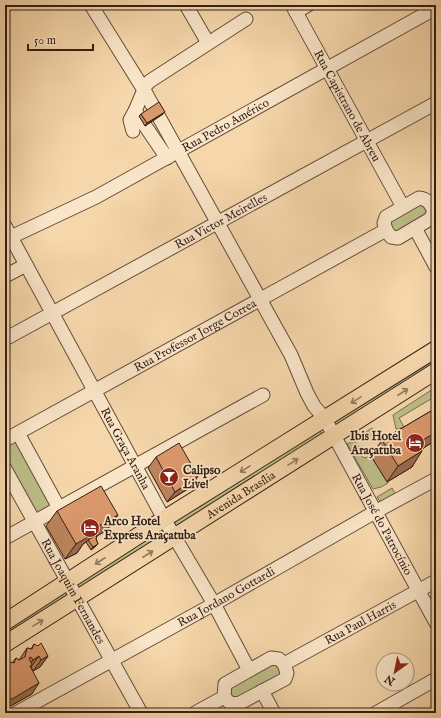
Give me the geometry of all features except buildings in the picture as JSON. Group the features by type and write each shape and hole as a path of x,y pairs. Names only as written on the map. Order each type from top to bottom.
{"main road":[{"name":"Avenida Brasília","path":"5,622 164,519 436,349"},
{"name":"Avenida Brasília","path":"5,644 436,371"}],"street":[{"path":"91,5 144,90 162,124 172,155"},
{"path":"186,5 208,42"},
{"path":"294,8 308,5"},
{"name":"Rua Capistrano de Abreu","path":"294,8 403,207"},
{"name":"Rua Pedro Américo","path":"8,232 96,197 436,8"},
{"path":"133,131 130,120 146,85 153,77 246,19"},
{"name":"Rua Victor Meirelles","path":"5,339 436,103"},
{"path":"135,111 149,132 172,155 217,223"},
{"path":"149,132 162,124"},
{"path":"419,198 426,199 434,204 434,212 430,220 398,238 391,237 386,230 384,223 386,217 419,198"},
{"name":"Rua José do Patrocínio","path":"217,223 296,364 307,393 314,406 325,419 436,623"},
{"path":"415,228 436,267"},
{"name":"Rua Professor Jorge Correa","path":"5,440 386,230"},
{"name":"Rua Graça Aranha","path":"8,232 164,519 214,604 249,670"},
{"path":"5,276 26,265"},
{"path":"5,538 262,395"},
{"path":"18,433 59,508"},
{"name":"Rua Joaquim Fernandes","path":"5,469 141,713"},
{"name":"Rua Jordano Gottardi","path":"16,713 436,479"},
{"name":"Rua Paul Harris","path":"284,664 436,581"},
{"path":"272,658 279,659 284,664 287,673 285,679 238,704 230,703 224,696 225,684 249,670 272,658"},
{"path":"376,713 436,679"},
{"path":"262,691 274,713"},
{"path":"195,713 224,696"}],"green space":[{"path":"420,203 427,208 427,216 397,232 391,228 390,220"},
{"path":"436,357 436,365 336,426 334,423 335,420"},
{"path":"436,387 436,396 399,418 404,427 396,429 393,415"},
{"path":"372,428 378,437 370,439 361,435"},
{"path":"318,431 323,435 176,526 175,521"},
{"path":"17,439 54,505 38,515 5,456 5,446"},
{"path":"354,440 362,452 360,454 364,458 371,456 388,483 373,489 347,444"},
{"path":"392,488 396,495 381,503 377,497"},
{"path":"161,530 165,534 79,588 77,586 78,583"},
{"path":"66,591 70,594 5,637 5,629"},
{"path":"273,664 276,664 279,668 280,675 237,698 233,698 230,694 230,688"}],"place":[{"name":"Ibis Hotel Araçatuba","path":"415,443"},
{"name":"Calipso Live!","path":"169,477"},
{"name":"Arco Hotel Express Araçatuba","path":"90,528"}]}
